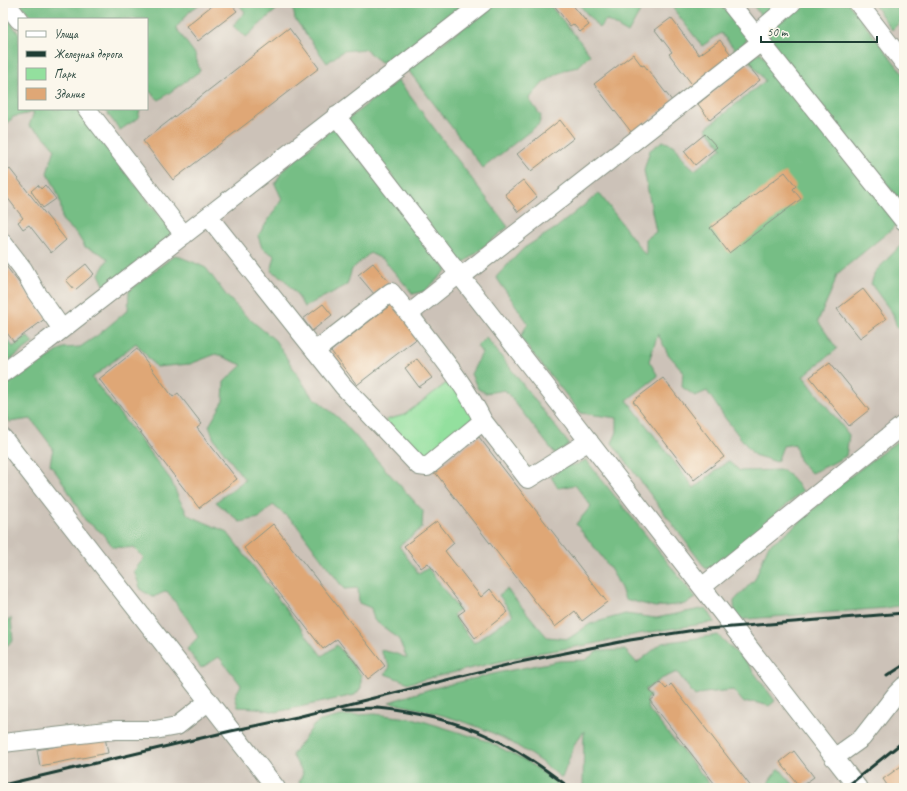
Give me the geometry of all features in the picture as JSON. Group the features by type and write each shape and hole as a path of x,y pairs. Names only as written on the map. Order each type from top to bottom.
{"lane":[{"path":"6,3 18,19"},
{"path":"3,373 184,235 483,3"},
{"path":"730,3 904,221"},
{"path":"409,314 760,42 762,29 792,3"},
{"path":"858,3 904,63"},
{"path":"88,110 184,235"},
{"path":"336,116 858,788"},
{"path":"208,216 343,386 419,466 427,467 483,421"},
{"path":"3,242 23,269 36,292 62,329"},
{"path":"315,351 391,292 454,374 474,403 483,421 528,479 589,441"},
{"path":"702,587 904,424"},
{"path":"3,438 276,788"},
{"path":"834,758 862,738 897,692 904,686"},
{"path":"3,743 115,730 155,730 177,726 209,701"}],"shaded area":[{"path":"3,3 904,3 904,788 3,788"}],"green space":[{"path":"20,3 201,3 190,11 176,28 195,54 200,71 159,100 149,91 148,92 148,18 32,18"},
{"path":"238,3 278,3 277,9 246,37 233,26 245,12"},
{"path":"292,3 471,3 395,61 381,62 364,49 343,51 327,63 295,19"},
{"path":"494,3 548,3 590,55 578,67 564,70 543,83 529,99 541,116 539,124 483,168 408,70"},
{"path":"578,3 645,3 628,33 606,20 599,28"},
{"path":"674,3 722,3 748,38 738,53 721,33 702,46 675,11"},
{"path":"751,3 781,3 763,18"},
{"path":"806,3 848,3 904,75 904,205 768,40 771,28"},
{"path":"873,3 904,3 904,18 892,30"},
{"path":"3,12 18,33 18,110 77,110 173,233 117,279 104,285 99,274 108,259 100,253 85,247 77,234 62,220 58,196 47,173 55,149 41,133 29,126 34,112 13,117 3,129"},
{"path":"760,52 898,224 837,274 818,321 837,349 803,376 849,435 846,456 829,465 811,473 799,460 795,444 783,446 777,462 754,455 725,418 707,391 695,396 682,387 683,371 668,354 658,334 649,361 658,376 627,400 694,488 728,461 740,471 784,470 803,491 718,563 706,569 612,443 617,432 617,418 581,413 520,338 528,323 496,277 524,248 556,228 599,193 646,256 646,239 656,232 644,170 650,150 663,141 675,146 685,161 695,170 722,148 706,128 765,81 749,60"},
{"path":"398,80 508,227 461,265 348,119"},
{"path":"105,110 140,110 138,118 120,130"},
{"path":"335,126 447,270 425,291 413,294 384,260 370,253 352,269 347,285 304,307 296,293 283,278 271,271 275,256 262,248 258,236 282,199 275,184 283,170"},
{"path":"904,242 904,328 897,328 893,314 871,284 875,272"},
{"path":"175,255 206,268 226,295 246,316 275,340 310,394 340,419 423,511 422,528 399,546 419,574 428,568 459,610 453,615 474,643 513,615 499,595 507,589 547,637 568,639 590,624 625,614 656,618 706,608 715,622 638,634 593,644 532,654 409,683 385,674 390,667 380,650 407,658 398,638 374,620 371,608 359,603 358,588 344,589 295,523 273,505 259,518 240,522 216,502 245,480 214,439 209,426 223,402 224,382 242,365 216,354 190,364 156,367 136,343 92,378 171,480 188,515 227,532 322,656 337,645 361,675 361,688 355,695 276,712 257,708 238,707 235,696 241,685 219,657 201,668 187,649 198,637 189,621 167,591 153,597 141,590 134,571 144,558 134,548 113,547 102,533 85,520 64,484 50,464 53,448 31,419 9,422 3,413 3,389 7,384 63,348 80,347 98,335 128,310 129,291"},
{"path":"3,334 13,347 27,336 33,343 3,365"},
{"path":"486,337 569,444 556,455 505,390 486,393 478,389 471,374 482,353 477,346"},
{"path":"452,379 475,416 425,459 411,453 386,420 404,415"},
{"path":"904,436 904,605 885,608 735,620 734,601 755,579 768,546 798,524 843,482"},
{"path":"586,460 696,598 685,604 655,607 625,599 616,578 576,524 591,506 575,485 558,488 551,477 564,466 575,465"},
{"path":"11,618 13,641 3,648 3,622"},
{"path":"718,635 747,663 775,701 769,706 755,702 744,703 733,690 704,693 695,696 677,672 661,679 645,690 650,696 647,700 649,710 713,788 583,788 584,731 575,743 562,778 539,760 499,736 453,718 389,702 430,689 502,672 559,661 586,660 597,651 625,650 637,663 662,643"},
{"path":"375,714 416,719 487,741 528,762 553,780 561,788 302,788 299,783 303,773 292,755 314,725 320,721 341,716"},
{"path":"779,768 796,788 770,788 769,781"}],"building":[{"path":"215,3 230,3 237,11 198,41 186,26"},
{"path":"571,3 589,25 580,32 573,24 570,26 553,4"},
{"path":"671,18 699,55 720,40 733,57 694,87 669,54 672,52 655,30"},
{"path":"289,28 319,68 173,180 143,141"},
{"path":"633,54 642,66 644,65 673,102 632,133 594,84"},
{"path":"747,64 760,80 710,120 698,104"},
{"path":"560,120 574,138 531,171 517,154"},
{"path":"705,134 717,147 695,165 684,151"},
{"path":"10,169 66,240 51,253 29,225 23,229 18,222 23,218 3,192 3,171 5,173"},
{"path":"785,172 796,186 793,189 801,199 729,253 710,228"},
{"path":"523,180 537,197 518,212 505,194"},
{"path":"38,185 41,189 45,185 56,199 43,208 31,191"},
{"path":"3,262 46,318 14,342 3,328"},
{"path":"373,263 389,282 374,294 358,275"},
{"path":"86,264 94,274 75,290 66,280"},
{"path":"863,289 886,319 860,338 837,309"},
{"path":"393,303 419,337 357,385 331,351"},
{"path":"323,304 332,315 312,331 303,319"},
{"path":"137,349 173,397 178,393 202,424 197,428 237,479 199,508 99,379"},
{"path":"417,359 432,378 419,387 405,368"},
{"path":"830,362 869,410 849,426 810,377"},
{"path":"663,378 724,457 694,480 633,401"},
{"path":"479,437 607,602 582,621 575,611 555,627 434,471"},
{"path":"437,521 454,543 445,551 481,597 490,589 508,612 475,638 458,615 465,610 428,563 421,568 404,546"},
{"path":"273,524 385,666 368,679 337,639 323,649 244,548"},
{"path":"660,682 666,689 671,684 752,788 718,788 650,701 655,697 650,691"},
{"path":"105,737 108,753 40,766 37,750"},
{"path":"794,751 814,777 800,787 780,762"},
{"path":"904,764 904,788 889,788 883,779"}],"railway":[{"path":"3,785 231,731 297,717 515,663 630,640 695,630 904,613"},
{"path":"887,676 904,665"},
{"path":"344,709 391,709 450,722 490,737 511,748 570,788"},
{"path":"845,788 904,741"}]}
